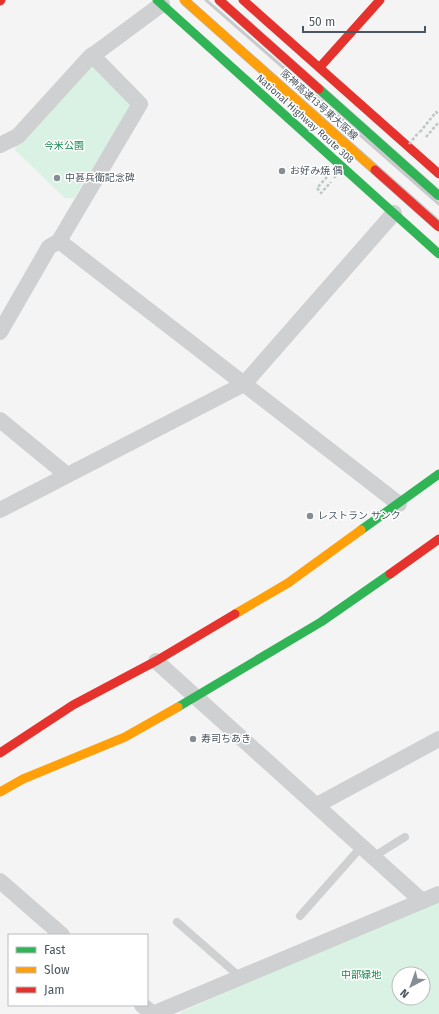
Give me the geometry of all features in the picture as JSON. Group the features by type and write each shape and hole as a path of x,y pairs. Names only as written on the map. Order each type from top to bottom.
{"main road":[{"name":"阪神高速13号東大阪線","path":"184,0 439,227"},
{"name":"阪神高速13号東大阪線","path":"219,0 439,196"},
{"path":"243,0 439,174"},
{"path":"320,67 380,0"},
{"name":"National Highway Route 308","path":"159,2 439,254"},
{"path":"0,753 73,705 156,661 288,583 439,474"},
{"path":"0,792 23,779 125,737 321,622 439,539"}],"street":[{"path":"0,145 18,136 92,55 159,2"},
{"path":"0,332 49,247 59,241 140,104 92,55"},
{"path":"0,510 244,384 394,213"},
{"path":"59,241 399,504"},
{"path":"0,420 67,476"},
{"path":"156,661 194,697 317,805 422,901"},
{"path":"317,805 439,739"},
{"path":"0,880 61,934"},
{"path":"143,1006 153,1014 439,894"}],"lane":[{"path":"300,916 367,851 405,837"},
{"path":"177,922 240,977"}],"path":[{"path":"419,132 438,113"},
{"path":"425,137 439,122"},
{"path":"330,174 316,188 321,193 334,178"}],"green space":[{"name":"今米公園","path":"94,66 131,106 74,198 65,198 14,149 87,67"},
{"name":"中部緑地","path":"439,899 439,1014 181,1014 181,1012"}],"railway":[{"path":"189,0 439,221"},
{"path":"206,0 439,204"}],"traffic: fast":[{"path":"157,0 439,254"},
{"path":"319,89 439,196"},
{"path":"361,530 439,474"},
{"path":"178,707 321,622 390,574"}],"traffic: slow":[{"path":"184,0 375,170"},
{"path":"235,614 288,583 361,530"},
{"path":"0,792 23,779 125,737 178,707"}],"traffic: jam":[{"path":"219,0 319,89"},
{"path":"243,0 439,174"},
{"path":"320,67 380,0"},
{"path":"375,170 439,227"},
{"path":"390,574 439,539"},
{"path":"0,753 73,705 156,661 235,614"}],"place":[{"name":"お好み焼 偶","path":"282,171"},
{"name":"中甚兵衛記念碑","path":"57,178"},
{"name":"レストラン サンク","path":"310,516"},
{"name":"寿司ちあき","path":"193,739"}]}
